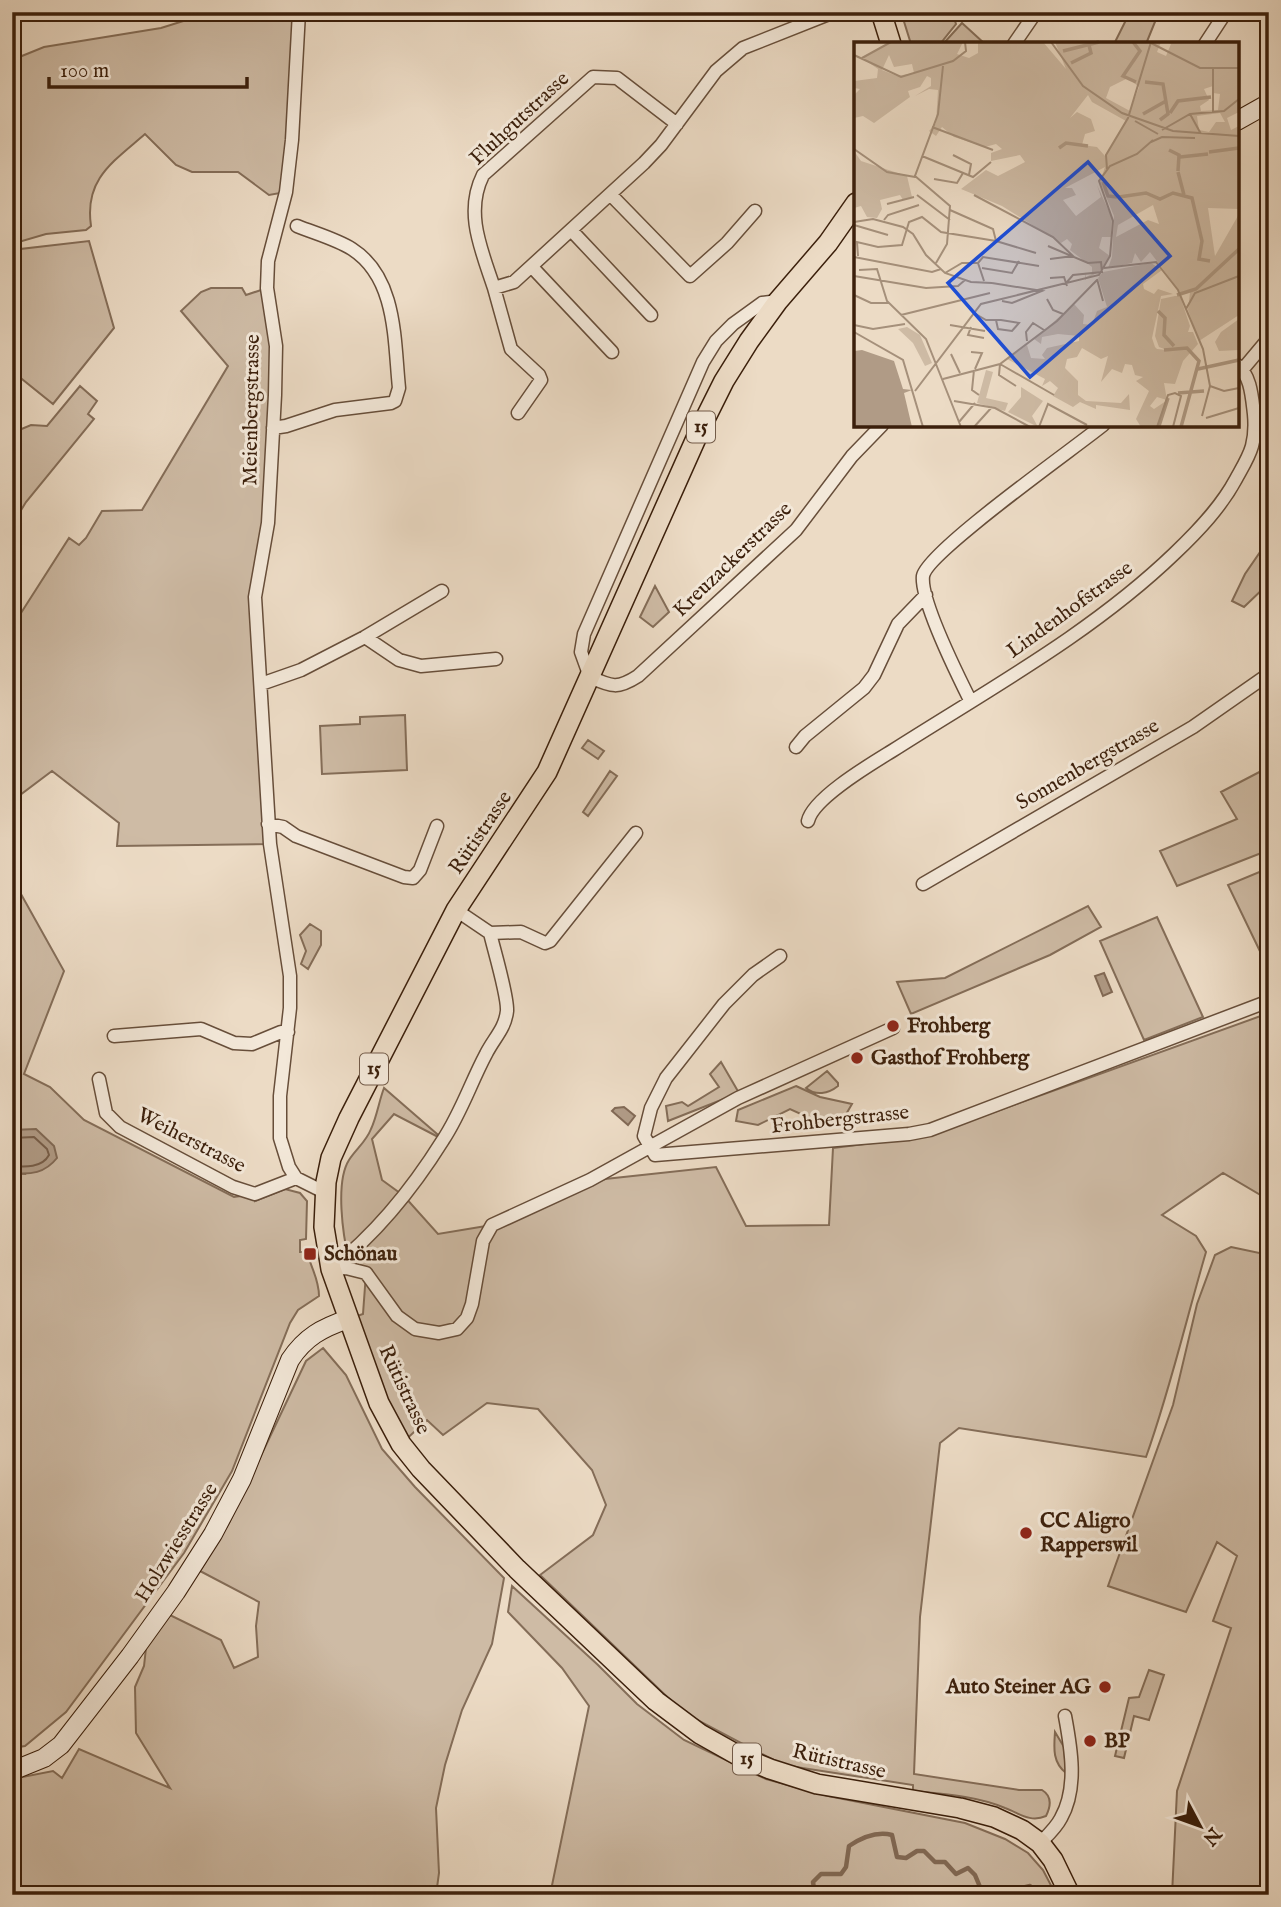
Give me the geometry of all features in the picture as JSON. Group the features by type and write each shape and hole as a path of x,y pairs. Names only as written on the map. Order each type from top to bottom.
{"main road":[{"path":"881,12 890,42"},
{"name":"Rütistrasse","path":"854,206 749,341 707,414 542,782 456,910 349,1118 331,1158 324,1227 331,1269 348,1319 379,1403 401,1444 421,1469 517,1569 656,1701 700,1734 741,1757 770,1769 817,1784 960,1808 994,1817 1022,1830 1040,1843 1054,1860 1070,1895"}],"street":[{"name":"Meienbergstrasse","path":"296,1178 289,1167 280,1138 280,1096 288,1032 290,976 268,824 255,597 268,523 273,428 276,346 267,288 268,261 286,192 292,140 299,12"},
{"path":"494,288 514,282 661,145 716,71 743,48 834,12"},
{"path":"1015,42 1036,12"},
{"path":"1206,42 1226,12"},
{"name":"Fluhgutstrasse","path":"518,413 541,380 540,375 511,349 475,228 474,211 478,185 483,175 593,78 617,78 677,124"},
{"path":"1239,120 1269,103"},
{"path":"610,194 690,276 727,243 755,211"},
{"path":"273,428 335,410 391,403 395,401 399,388 390,307 377,272 352,249 297,226"},
{"path":"570,230 651,315"},
{"path":"531,267 612,352"},
{"name":"Rütistrasse","path":"590,677 581,652 584,634 703,362 716,341 733,324 762,303 778,301"},
{"path":"1240,367 1269,338"},
{"name":"Lindenhofstrasse","path":"808,821 815,806 860,771 1010,677 1105,613 1164,564 1217,507 1245,463 1254,438 1253,405 1249,384 1240,367"},
{"name":"Kreuzackerstrasse","path":"590,677 609,685 626,684 639,676 796,530 852,456 880,427"},
{"path":"970,700 946,650 926,595 924,573 943,551 975,523 1100,427"},
{"path":"261,684 301,670 365,637 442,591"},
{"path":"796,747 864,688 874,675 898,624 926,595"},
{"path":"365,637 399,660 422,666 496,659"},
{"name":"Sonnenbergstrasse","path":"923,884 1193,727 1269,674"},
{"path":"268,824 283,827 296,836 413,878 420,870 437,826"},
{"path":"456,910 490,933 521,932 545,943 550,941 636,833"},
{"path":"331,1269 390,1213 420,1174 444,1140 487,1051 503,1029 507,1009 490,933"},
{"path":"648,1146 644,1136 647,1122 657,1093 666,1078 724,1004 753,975 780,956"},
{"name":"Frohbergstrasse","path":"648,1146 655,1155 871,1138 930,1130 1269,1001"},
{"name":"Frohbergstrasse","path":"331,1269 346,1268 366,1273 397,1316 415,1329 439,1332 457,1329 467,1318 472,1304 483,1241 492,1225 590,1180 648,1146 784,1075 893,1028"},
{"path":"114,1036 201,1029 234,1043 252,1044 281,1032 288,1032"},
{"name":"Weiherstrasse","path":"100,1079 106,1113 120,1127 233,1187 255,1194 296,1178"},
{"path":"296,1178 326,1193"},
{"name":"Holzwiesstrasse","path":"12,1770 44,1758 61,1745 130,1656 213,1534 242,1479 290,1360 299,1346 312,1334 348,1319"},
{"path":"1040,1843 1061,1818 1066,1805 1072,1757 1065,1716"}],"shaded area":[{"path":"212,12 299,12 286,192 269,195 238,172 192,172 176,165 145,134 103,173 92,196 91,226 86,230 46,234 12,244 12,60 44,47 161,28"},
{"path":"901,12 917,12 930,16 932,12 952,12 956,24 942,42 910,42"},
{"path":"1130,12 1159,12 1147,42 1115,42"},
{"path":"962,23 983,42 945,42"},
{"path":"89,241 114,328 53,404 12,371 12,250"},
{"path":"211,288 242,288 246,295 267,288 275,395 255,597 270,844 117,846 119,823 52,771 20,795 12,791 12,627 69,538 79,545 102,511 142,510 228,366 181,311 201,292"},
{"path":"80,386 97,401 88,414 94,419 26,502 12,525 12,433 31,425 47,426"},
{"path":"1269,539 1269,583 1244,607 1232,601 1245,574"},
{"path":"655,586 669,612 653,627 640,617"},
{"path":"405,715 407,770 322,774 320,726 360,724 360,717"},
{"path":"588,740 604,751 598,759 582,748"},
{"path":"1269,767 1269,850 1177,886 1160,851 1237,819 1221,792"},
{"path":"610,771 617,776 588,816 583,812"},
{"path":"1269,868 1269,970 1228,885"},
{"path":"12,878 64,971 24,1074 50,1087 84,1120 234,1197 255,1194 255,1201 285,1189 300,1193 307,1201 306,1239 300,1240 300,1252 307,1252 319,1296 298,1310 290,1323 232,1471 184,1553 66,1712 25,1746 12,1748 12,1173 25,1174 12,1130"},
{"path":"1088,906 1101,927 1050,955 911,1014 897,982 945,978"},
{"path":"1157,917 1203,1017 1144,1040 1100,941"},
{"path":"310,924 321,931 321,945 308,969 301,964 306,951 300,935"},
{"path":"1269,1013 1269,1200 1223,1173 1162,1215 1196,1236 1206,1252 1146,1457 959,1428 940,1443 920,1617 914,1774 1019,1790 1042,1790 1050,1801 1046,1816 1040,1818 1030,1818 994,1804 960,1796 913,1791 913,1785 783,1765 684,1713 540,1575 593,1535 606,1505 592,1470 538,1409 487,1403 443,1435 427,1420 401,1444 348,1319 363,1314 366,1273 371,1270 349,1261 344,1238 342,1182 349,1160 371,1129 384,1088 444,1140 394,1114 372,1139 382,1180 404,1196 438,1234 492,1225 605,1179 716,1167 746,1226 829,1225 833,1148 928,1136"},
{"path":"721,1062 739,1093 668,1121 666,1106 682,1102 688,1106 719,1087 710,1074"},
{"path":"827,1071 838,1086 822,1093 806,1088"},
{"path":"796,1086 820,1097 852,1104 845,1116 834,1116 823,1124 790,1109 758,1125 736,1121 738,1110"},
{"path":"1231,1247 1269,1255 1269,1895 1172,1895 1177,1791 1231,1628 1213,1621 1237,1556 1217,1542 1186,1612 1108,1586 1173,1405 1197,1304 1215,1255"},
{"path":"323,1348 346,1375 382,1449 415,1487 504,1578 492,1644 462,1710 445,1765 436,1808 439,1873 436,1895 12,1895 12,1779 53,1771 62,1778 79,1749 170,1788 136,1733 135,1687 144,1666 146,1648 170,1615 221,1640 234,1668 258,1657 256,1626 259,1602 200,1571 229,1523 306,1361"},
{"path":"512,1586 637,1704 684,1740 766,1779 828,1796 965,1823 1005,1839 1028,1853 1043,1870 1056,1895 550,1895 589,1706 562,1668 508,1612"},
{"path":"1149,1670 1164,1675 1149,1720 1134,1716 1124,1758 1115,1756 1129,1698 1139,1697"},
{"path":"1055,1732 1064,1747 1066,1773 1056,1759"}],"water":[{"path":"1104,973 1112,992 1103,996 1095,976"},
{"path":"624,1107 635,1116 628,1125 612,1111"},
{"path":"36,1129 54,1146 57,1158 48,1167 37,1172 12,1173 12,1130"}],"waterway":[{"path":"815,1895 813,1882 821,1874 841,1874 846,1867 849,1846 864,1838 881,1834 892,1835 897,1857 906,1858 917,1851 924,1851 935,1862 945,1862 956,1874 968,1868 975,1875 980,1887 1000,1893 1030,1886 1039,1895"}],"place":[{"name":"Frohberg","path":"893,1026"},
{"name":"Gasthof Frohberg","path":"857,1058"},
{"name":"Schönau","path":"310,1254"},
{"name":"CC Aligro Rapperswil","path":"1026,1533"},
{"name":"Auto Steiner AG","path":"1105,1687"},
{"name":"BP","path":"1090,1741"}]}
